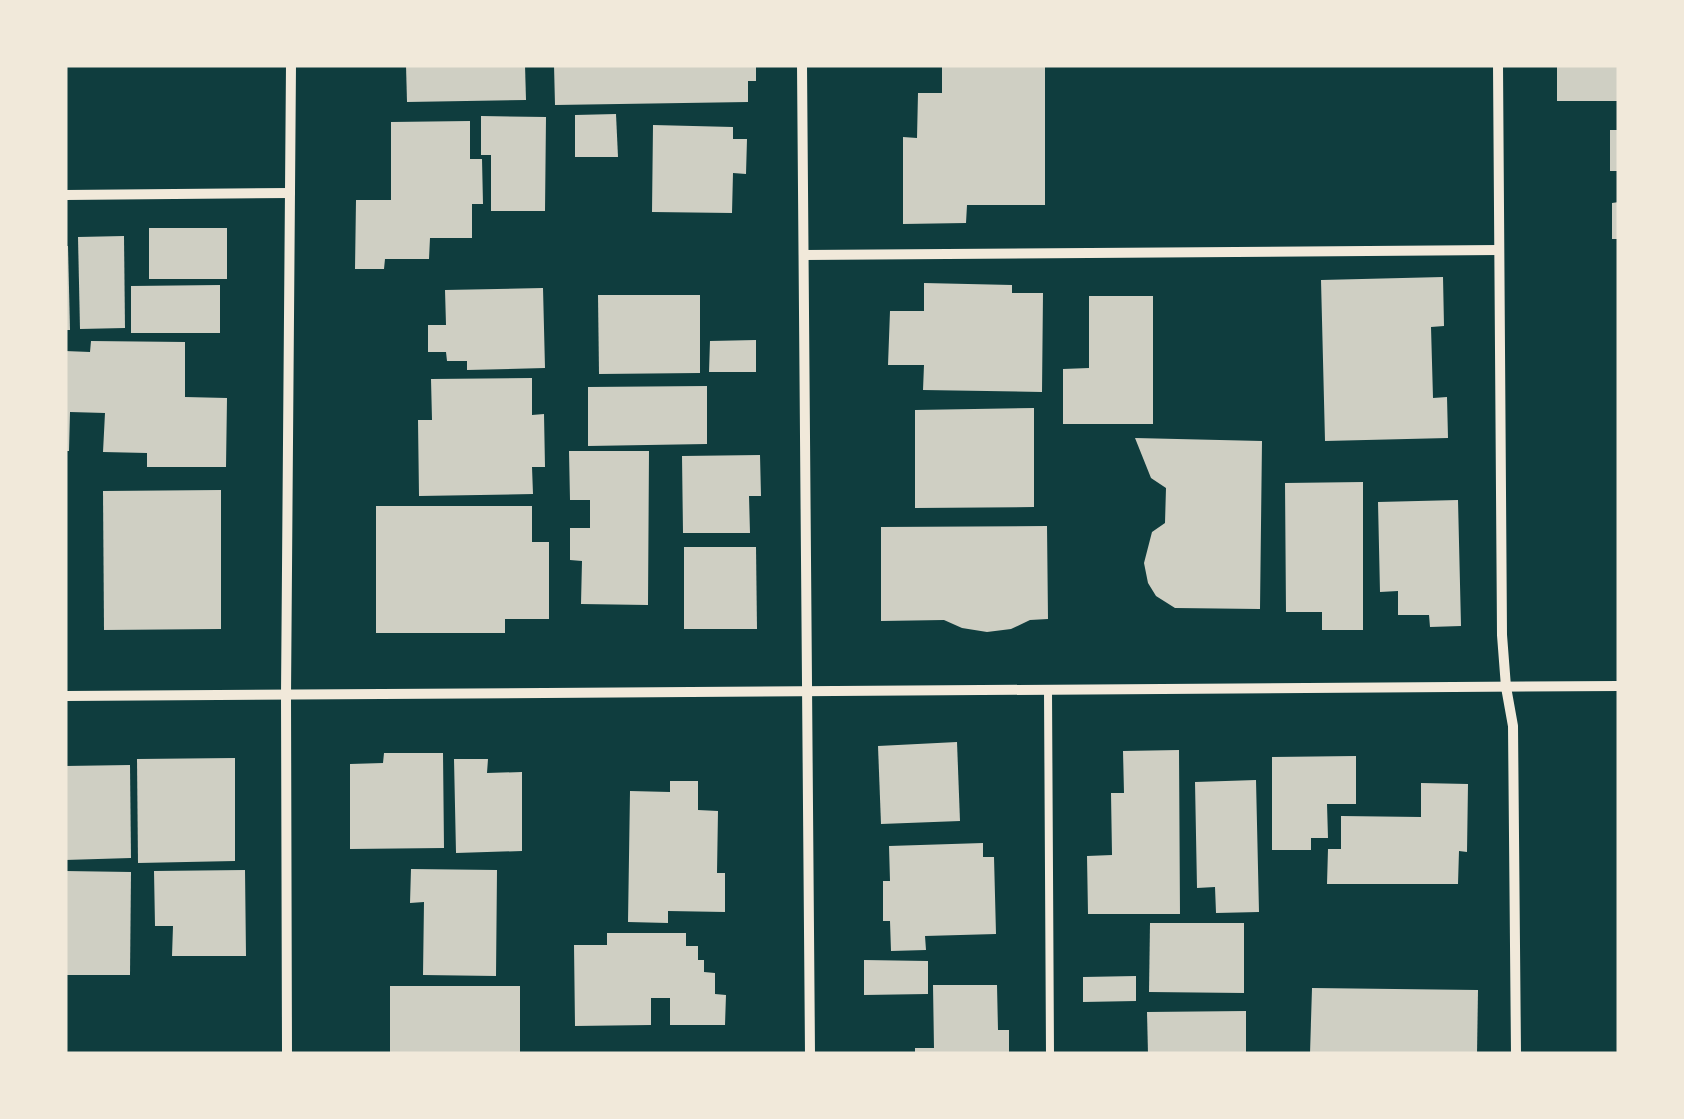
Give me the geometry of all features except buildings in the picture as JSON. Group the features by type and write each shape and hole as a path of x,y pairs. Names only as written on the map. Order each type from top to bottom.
{"street":[{"path":"287,1054 291,65"},
{"path":"802,65 810,1054"},
{"path":"1498,65 1502,634 1513,726 1516,1054"},
{"path":"65,195 290,193"},
{"path":"804,255 1499,250"},
{"path":"65,696 1619,686"}],"lane":[{"path":"1048,690 1050,1054"}]}
